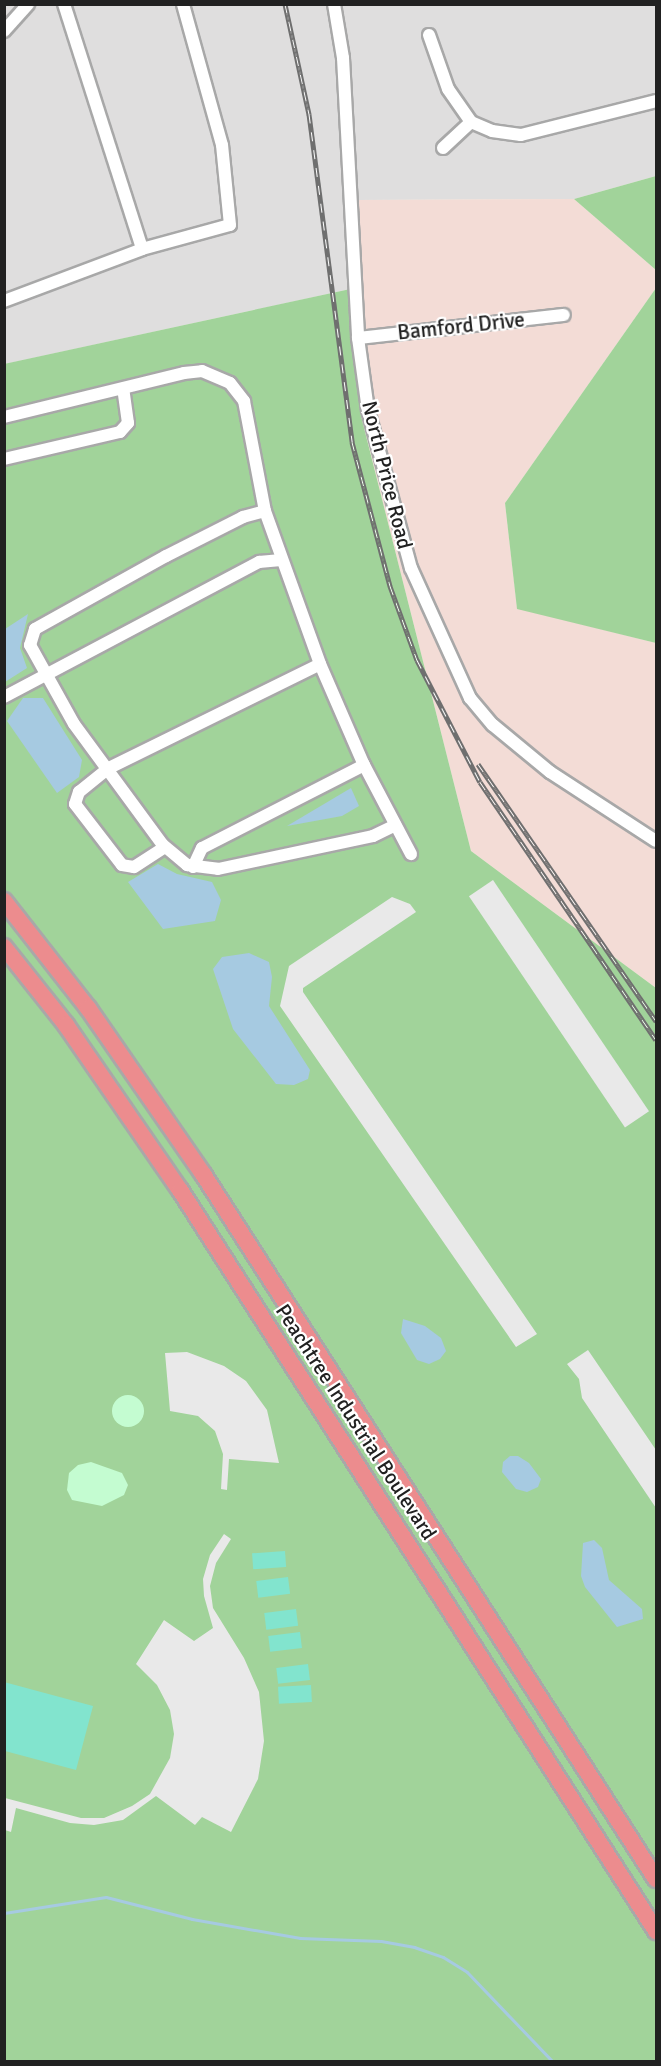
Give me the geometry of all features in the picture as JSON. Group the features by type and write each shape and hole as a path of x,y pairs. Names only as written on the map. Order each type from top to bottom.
{"highway":[{"name":"Peachtree Industrial Boulevard","path":"4,901 88,1008 203,1174 657,1879"},
{"name":"Peachtree Industrial Boulevard","path":"4,946 66,1024 180,1190 657,1931"}],"street":[{"path":"4,31 28,4"},
{"path":"64,4 142,249"},
{"path":"4,301 142,249 230,225 222,145 183,4"},
{"name":"North Price Road","path":"334,4 348,120 358,338 368,410 392,506 420,589 470,698 493,725 536,762 657,841"},
{"path":"429,35 448,89 471,122 492,131 521,135 657,101"},
{"path":"443,148 471,122"},
{"name":"Bamford Drive","path":"358,338 564,315"},
{"path":"4,417 202,371 230,383 244,401 265,511 320,664 364,765 411,854"},
{"path":"4,459 120,432 128,423 123,388"},
{"path":"265,511 243,517 175,551 35,628 30,645 74,724 176,859 194,867 218,869 373,836 396,825"},
{"path":"4,697 259,562 281,560"},
{"path":"165,847 134,867 122,866 75,804 79,792 107,770 320,664"},
{"path":"194,867 202,848 364,765"}],"shaded area":[{"path":"4,5 656,5 656,176 574,199 358,200 355,288 5,364"},
{"path":"574,199 656,270 656,288 505,503 517,608 656,643 656,988 471,851 360,412 355,288 357,200"},
{"path":"493,880 649,1111 625,1128 469,896"},
{"path":"392,897 410,904 416,912 303,988 303,992 537,1334 516,1347 280,1006 289,966"},
{"path":"588,1350 656,1450 656,1508 582,1398 579,1379 567,1364"},
{"path":"187,1352 224,1366 246,1381 267,1410 279,1463 229,1459 227,1490 221,1489 223,1454 215,1431 198,1416 170,1411 165,1353"},
{"path":"224,1534 231,1539 216,1563 210,1586 213,1608 244,1658 259,1692 264,1741 258,1779 231,1832 202,1817 195,1825 156,1796 123,1820 94,1825 70,1823 16,1808 11,1832 5,1830 5,1798 81,1818 104,1818 132,1806 150,1794 170,1758 174,1734 170,1710 157,1685 136,1664 164,1620 194,1641 213,1628 204,1596 203,1579 210,1555"}],"green space":[{"path":"656,176 656,270 574,199"},
{"path":"355,288 360,412 471,851 656,988 656,2061 5,2061 4,364"},
{"path":"656,288 656,643 517,609 505,503"},
{"path":"128,1395 139,1400 144,1411 139,1422 128,1427 117,1422 112,1411 117,1400"},
{"path":"91,1462 122,1473 128,1485 124,1495 102,1506 72,1500 67,1490 69,1473 78,1465"},
{"path":"285,1551 286,1567 253,1569 252,1553"},
{"path":"288,1577 290,1594 258,1598 256,1581"},
{"path":"296,1609 298,1626 266,1630 264,1613"},
{"path":"300,1632 302,1648 270,1652 268,1636"},
{"path":"308,1664 310,1680 278,1684 276,1668"},
{"path":"4,1682 93,1706 76,1770 5,1751"},
{"path":"311,1685 312,1702 279,1704 278,1687"}],"water":[{"path":"28,614 20,648 27,668 5,682 5,629"},
{"path":"23,698 43,698 82,760 79,777 57,793 7,721"},
{"path":"351,788 359,806 342,816 287,826"},
{"path":"158,864 177,874 212,882 221,900 215,921 163,929 128,882"},
{"path":"249,953 269,962 272,977 269,1006 310,1070 308,1079 294,1085 276,1084 233,1029 213,969 222,957"},
{"path":"403,1319 425,1326 441,1338 446,1351 440,1359 429,1364 417,1360 401,1333"},
{"path":"510,1456 518,1456 529,1463 541,1479 538,1487 527,1492 516,1489 502,1472 503,1462"},
{"path":"594,1540 602,1548 609,1580 642,1609 643,1619 617,1627 585,1587 581,1576 583,1543"}],"waterway":[{"path":"4,1913 106,1897 192,1919 300,1938 381,1941 414,1947 443,1957 467,1972 553,2062"}],"railway":[{"path":"285,4 309,114 352,442 390,586 417,660 480,782 656,1040"},
{"path":"478,764 656,1021"}]}
